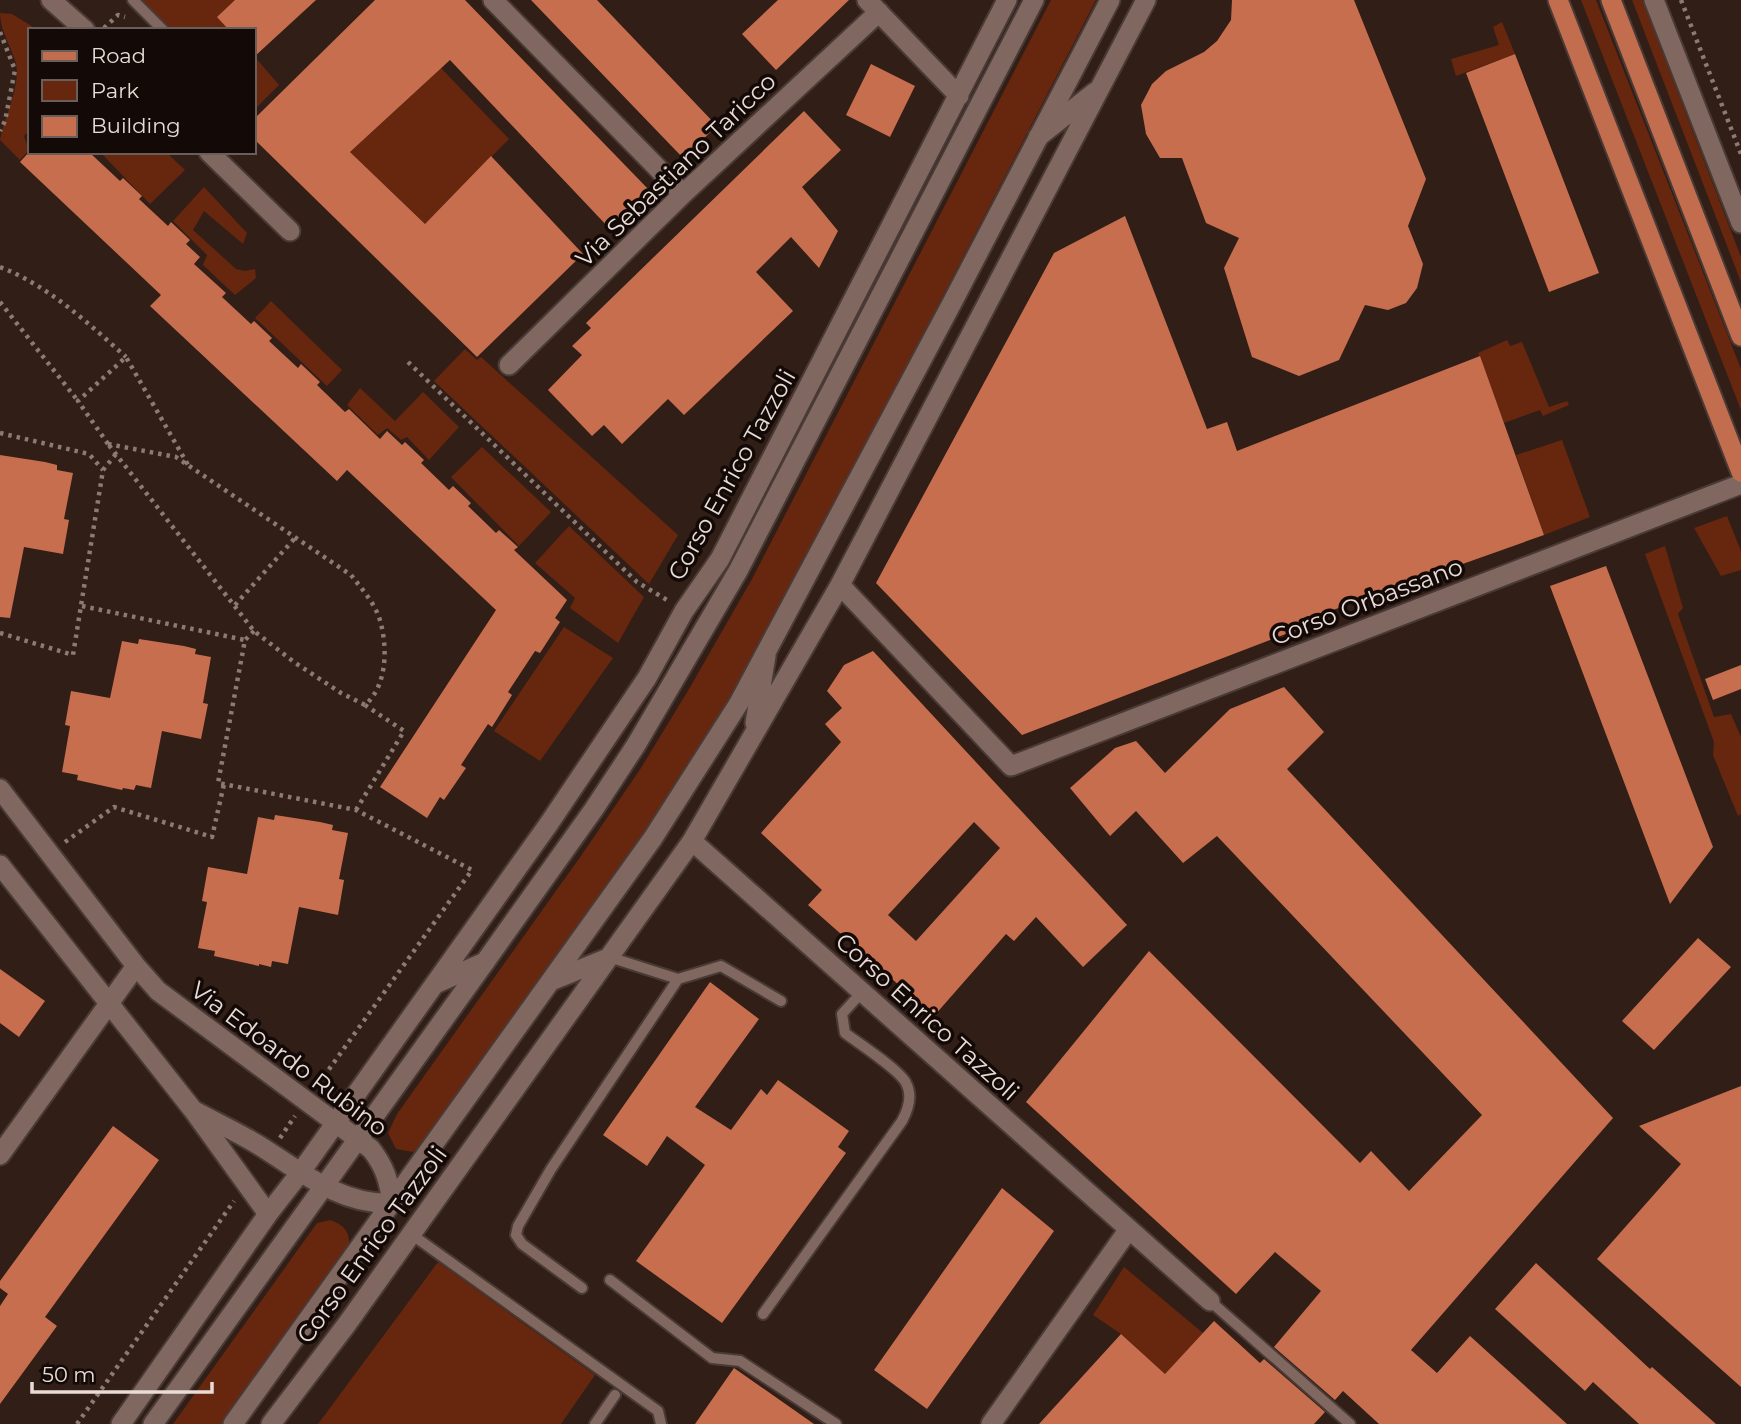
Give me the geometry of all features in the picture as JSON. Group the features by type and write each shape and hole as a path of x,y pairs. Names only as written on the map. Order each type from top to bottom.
{"main road":[{"path":"1558,0 1741,472"},
{"path":"1611,0 1741,336"}],"street":[{"path":"51,0 83,28"},
{"path":"493,0 683,194"},
{"name":"Corso Enrico Tazzoli","path":"121,1424 268,1214 548,825 647,678 684,611 720,559 1007,0"},
{"name":"Corso Enrico Tazzoli","path":"153,1424 594,810 688,660 738,571 1034,0"},
{"name":"Corso Enrico Tazzoli","path":"233,1424 660,828 732,715 766,656 1110,0"},
{"name":"Corso Enrico Tazzoli","path":"271,1424 692,842 840,585 1146,0"},
{"path":"1654,0 1741,223"},
{"path":"873,6 959,96"},
{"name":"Via Sebastiano Taricco","path":"509,365 873,6"},
{"name":"Corso Enrico Tazzoli","path":"1038,137 1101,87"},
{"path":"211,154 290,232"},
{"name":"Corso Orbassano","path":"840,585 1011,766 1741,484"},
{"name":"Corso Enrico Tazzoli","path":"752,738 766,656"},
{"name":"Via Edoardo Rubino","path":"0,789 158,991 372,1150 389,1178 392,1203"},
{"name":"Corso Enrico Tazzoli","path":"692,842 1210,1301"},
{"path":"0,865 193,1110 268,1214"},
{"path":"551,981 609,957"},
{"path":"434,984 485,962"},
{"path":"0,1155 136,966"},
{"path":"193,1110 324,1185 362,1202 392,1203"},
{"path":"992,1424 1129,1229"}],"lane":[{"path":"133,0 161,28"},
{"path":"609,957 678,979 721,966 781,1001"},
{"path":"582,1288 522,1244 516,1235 518,1226 551,1169 678,979"},
{"path":"763,1314 902,1121 909,1107 906,1083 845,1033 842,1014 862,992"},
{"path":"411,1234 658,1411 661,1424"},
{"path":"610,1280 712,1358 740,1361 836,1424"},
{"path":"1210,1301 1350,1424"},
{"path":"595,1424 615,1395"}],"path":[{"path":"1681,0 1741,154"},
{"path":"104,28 118,15"},
{"path":"0,32 15,70 5,121 0,131"},
{"path":"0,267 15,273 73,310 126,357 189,466"},
{"path":"0,302 254,631 341,693 365,705 404,731 356,810"},
{"path":"78,401 126,357"},
{"path":"408,362 637,582 668,601"},
{"path":"0,433 89,454 103,470"},
{"path":"108,444 176,457 351,575 379,616 384,645 383,678 375,696 365,705"},
{"path":"0,633 74,655 103,470 116,454"},
{"path":"235,605 295,538"},
{"path":"82,606 245,640"},
{"path":"254,631 245,640 218,783 356,810 472,870 269,1153"},
{"path":"49,853 114,807 212,837 224,784"},
{"path":"78,1424 247,1184"}],"green space":[{"path":"141,0 235,0 229,28 168,28"},
{"path":"1051,0 1096,0 787,597 723,710 675,789 616,876 429,1137 413,1152 396,1149 388,1133 397,1114 641,768 752,579"},
{"path":"1581,0 1596,0 1741,369 1741,410"},
{"path":"1632,0 1642,0 1741,257 1741,282"},
{"path":"0,13 12,14 35,28 28,28 28,132 24,136 28,151 20,160 0,140 15,88 17,71"},
{"path":"1502,22 1515,54 1456,76 1451,59 1499,45 1493,27"},
{"path":"256,58 279,85 256,108"},
{"path":"441,68 509,139 425,224 350,152"},
{"path":"102,154 168,154 185,170 150,204"},
{"path":"204,187 247,233 243,244 204,211 193,230 236,269 255,269 256,278 235,295 203,265 207,255 173,221"},
{"path":"271,301 342,370 327,386 255,318"},
{"path":"1507,340 1510,346 1522,342 1549,407 1567,401 1569,405 1543,416 1540,410 1504,423 1478,353"},
{"path":"465,349 477,360 481,357 678,535 649,584 434,381"},
{"path":"360,388 395,421 423,392 459,427 429,460 407,437 401,440 387,428 378,435 347,405"},
{"path":"1562,440 1590,517 1544,535 1516,455"},
{"path":"482,447 551,512 519,546 451,477"},
{"path":"1727,516 1741,551 1741,570 1721,576 1694,528"},
{"path":"569,526 644,597 618,643 570,608 575,598 535,563"},
{"path":"1665,546 1683,608 1678,614 1714,717 1731,714 1741,737 1741,814 1738,816 1713,755 1714,742 1645,554"},
{"path":"564,627 613,658 540,761 494,731"},
{"path":"330,1220 345,1229 349,1246 222,1424 173,1424 317,1223"},
{"path":"438,1262 595,1375 561,1424 318,1424"},
{"path":"1124,1267 1203,1333 1165,1374 1121,1334 1093,1315"}],"building":[{"path":"235,0 316,0 256,55 256,28 227,28 217,17"},
{"path":"375,0 465,0 651,192 610,229 450,60 350,152 425,224 491,156 583,254 477,357 256,141 256,117"},
{"path":"531,0 597,0 717,126 683,158"},
{"path":"778,0 849,0 776,70 742,34"},
{"path":"1232,0 1354,0 1426,179 1408,226 1423,264 1417,288 1406,303 1388,310 1365,305 1339,360 1299,376 1252,357 1224,268 1239,238 1206,223 1182,158 1160,158 1146,134 1141,105 1152,84 1166,71 1204,52 1217,41 1231,20"},
{"path":"1515,54 1599,273 1549,292 1466,73"},
{"path":"871,64 915,86 890,137 846,115"},
{"path":"804,111 841,150 802,187 838,231 819,268 791,237 756,272 793,311 684,415 668,399 622,444 604,425 592,436 548,390 582,355 572,346 591,328 586,323"},
{"path":"28,153 91,154 120,181 123,178 142,196 139,199 168,226 171,222 190,240 186,244 200,257 194,264 226,293 222,297 251,324 254,321 272,338 269,341 298,368 301,364 320,382 317,385 345,412 349,409 380,439 387,431 402,445 405,442 424,460 421,463 449,490 453,486 471,503 468,506 496,533 499,530 518,547 514,550 567,600 555,618 560,622 540,653 535,651 508,692 512,695 492,727 488,724 461,765 466,768 444,800 440,797 427,818 380,787 496,610 347,470 337,481 150,306 161,295 20,162"},
{"path":"1125,216 1207,429 1227,422 1237,451 1480,356 1544,535 1302,621 1304,627 1022,735 876,583 1054,253"},
{"path":"0,455 45,462 57,465 57,470 73,473 64,519 69,520 63,554 24,547 10,618 0,617"},
{"path":"1606,566 1713,847 1670,904 1550,586"},
{"path":"139,639 196,649 195,654 211,657 203,703 208,704 201,739 162,731 151,788 136,785 134,790 122,790 77,780 78,775 62,772 70,726 65,725 71,691 110,698 122,641 138,644"},
{"path":"873,651 1127,925 1083,967 1036,917 1014,941 1006,934 934,1016 808,905 822,890 761,833 841,742 825,724 842,708 827,691 844,665","holes":["974,822 1000,848 916,941 888,915"]},
{"path":"1741,665 1741,689 1713,700 1705,679"},
{"path":"1284,687 1324,732 1287,769 1613,1118 1411,1350 1437,1373 1470,1336 1567,1424 1379,1424 1343,1391 1335,1400 1274,1347 1321,1291 1275,1252 1236,1294 1026,1102 1149,951 1360,1163 1371,1151 1409,1191 1482,1115 1217,836 1183,863 1136,811 1110,836 1070,788 1115,748 1136,741 1165,773 1230,709"},
{"path":"275,815 333,825 332,830 348,833 339,879 344,880 338,915 299,907 288,964 272,961 271,967 259,966 214,956 215,951 198,948 207,902 202,901 208,867 247,874 258,817 274,820"},
{"path":"1698,938 1731,967 1654,1050 1622,1021"},
{"path":"0,969 45,1001 19,1037 0,1023"},
{"path":"710,982 759,1019 695,1107 731,1130 761,1089 767,1095 778,1080 849,1131 838,1147 846,1153 722,1323 636,1261 705,1165 667,1136 647,1166 603,1135"},
{"path":"1741,1086 1741,1387 1597,1259 1681,1164 1639,1126"},
{"path":"113,1126 159,1160 45,1317 57,1326 0,1404 0,1306 8,1294 0,1288 0,1281"},
{"path":"1002,1188 1054,1231 927,1409 874,1370"},
{"path":"1536,1263 1650,1369 1652,1367 1716,1424 1639,1424 1593,1382 1585,1391 1495,1309"},
{"path":"1214,1321 1260,1363 1264,1359 1325,1412 1314,1424 1039,1424 1121,1334 1165,1374"},
{"path":"734,1368 814,1424 695,1424"}]}
